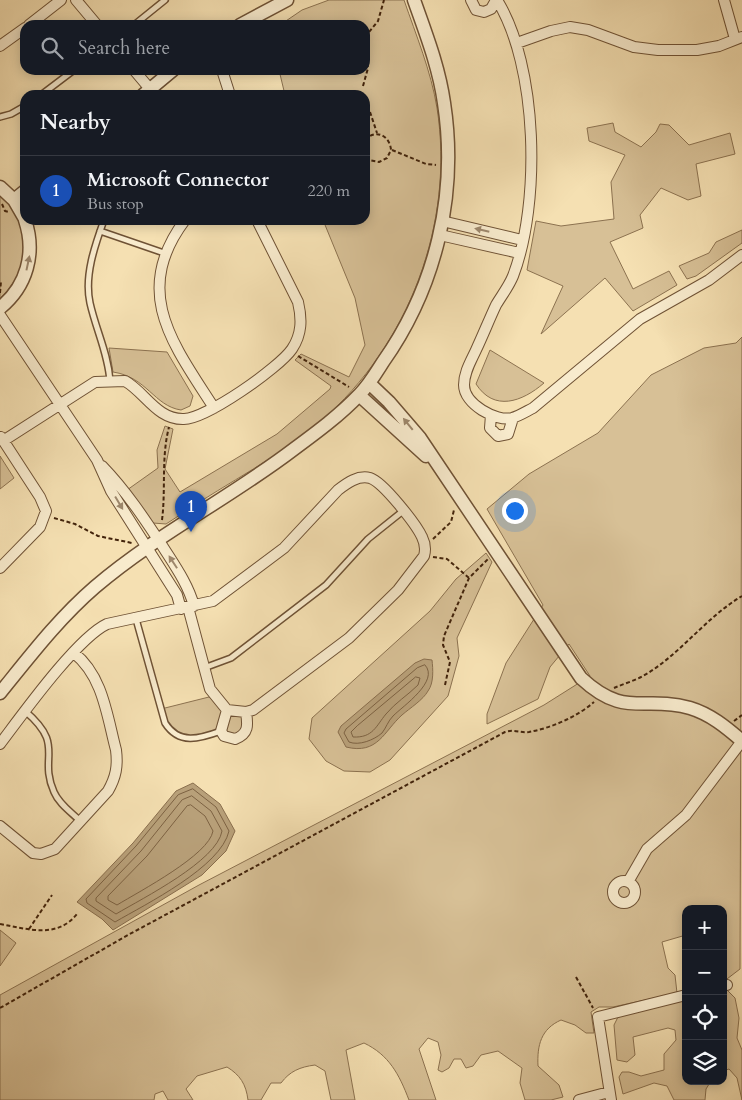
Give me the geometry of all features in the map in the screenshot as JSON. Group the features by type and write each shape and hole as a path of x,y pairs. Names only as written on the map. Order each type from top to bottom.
{"street":[{"path":"35,20 61,0"},
{"path":"76,0 93,20"},
{"path":"249,20 287,0"},
{"path":"0,693 62,616 107,577 146,548 293,450 354,391 369,383 394,348 417,304 440,235 448,164 446,118 437,70 414,0"},
{"path":"471,0 476,10 484,12 491,9 496,0 506,15 517,43 526,88 530,127 530,180 526,223 513,277 496,305 465,373 463,387 470,399 492,415 502,418 513,418 533,408 640,318 708,280 742,255"},
{"path":"517,43 551,30 570,28 588,30 634,47 658,50 712,48 739,38 724,0"},
{"path":"0,46 20,32"},
{"path":"137,75 145,90"},
{"path":"149,90 168,75"},
{"path":"224,75 228,90"},
{"path":"0,186 14,200 20,211"},
{"path":"14,200 20,195"},
{"path":"442,221 522,240"},
{"path":"1,303 18,290 29,264 30,235 27,225"},
{"path":"182,225 164,253 159,275 158,296 164,320 188,367 214,408"},
{"path":"0,568 40,527 45,513 40,497 2,439 95,382 124,381 131,384 154,407 172,418 193,418 214,408 248,386 288,354 296,342 301,327 298,302 260,225"},
{"path":"440,235 519,253"},
{"path":"0,315 97,460 112,491 146,548 177,595 188,607"},
{"path":"369,383 405,420 464,503 581,678 602,694 623,703 690,708 712,717 742,741 686,815 647,849 628,882"},
{"path":"354,391 436,464"},
{"path":"492,415 490,428 498,436 508,434 513,418"},
{"path":"0,744 74,653 98,628 107,624 136,619 188,607 213,601 284,548 338,490 348,483 363,477 378,483 421,534 425,544 424,556 398,590 349,638 272,696 246,712 227,710 213,696 188,607 186,583 120,484 97,460"},
{"path":"0,826 29,851 41,854 55,849 108,791 117,772 118,761 94,676 83,660 74,653"},
{"path":"227,710 221,725 221,731 229,738 241,737 247,729 246,712"},
{"path":"579,1100 610,1096 598,1017 682,996"}],"lane":[{"path":"140,20 165,0"},
{"path":"48,90 67,75"},
{"path":"0,117 20,109"},
{"path":"102,225 89,272 88,289 108,363 110,381"},
{"path":"100,231 164,253"},
{"path":"204,668 231,658 326,585 368,539 403,511"},
{"path":"136,619 168,729 179,738 188,739 221,731"},
{"path":"25,711 37,721 47,735 50,745 50,771 54,791 58,799 80,822"}],"path":[{"path":"370,31 378,21 384,0"},
{"path":"364,86 366,75"},
{"path":"370,112 377,134 388,140 391,150 387,158 379,162 370,160"},
{"path":"370,138 377,134"},
{"path":"391,150 426,164 436,165"},
{"path":"0,277 1,303"},
{"path":"298,356 354,391"},
{"path":"162,520 165,504 164,452 169,426"},
{"path":"425,544 435,538 451,522 455,509 464,503"},
{"path":"45,513 75,524 98,536 128,541 146,548"},
{"path":"424,556 447,559 469,578"},
{"path":"445,685 450,662 443,645 444,636 469,578 491,556"},
{"path":"0,1008 128,935 505,732 512,730 531,732 571,718 602,694 642,676 663,662 718,612 742,596"},
{"path":"735,720 742,715"},
{"path":"29,929 52,895"},
{"path":"0,924 50,931 59,928 77,914"},
{"path":"576,977 598,1017"}],"shaded area":[{"path":"329,0 404,0 423,53 437,108 441,151 439,195 431,238 419,279 401,319 379,356 352,390 321,421 271,458 166,524 153,523 127,490 158,468 157,450 165,426 173,429 165,469 180,492 277,434 330,389 331,386 295,360 301,354 349,377 365,345 355,298 325,225 370,225 370,90 284,90 280,75 370,75 370,20 287,20 302,10"},
{"path":"613,123 615,132 641,147 656,132 660,124 669,125 689,145 730,133 735,154 696,164 701,196 688,200 661,188 640,215 643,228 610,242 633,289 669,271 677,285 633,311 605,278 541,334 563,286 527,270 536,221 561,226 614,219 611,182 625,155 589,141 587,128"},
{"path":"0,194 17,216 21,227 24,249 19,271 8,290 0,298"},
{"path":"742,230 742,243 696,276 687,279 679,266 709,253 716,242"},
{"path":"742,337 740,969 727,979 727,905 682,905 682,936 662,942 668,968 675,975 677,993 613,1007 599,1007 591,1012 594,1033 586,1033 575,1025 561,1020 549,1028 542,1038 538,1051 538,1066 559,1085 563,1097 551,1100 525,1100 520,1083 522,1068 498,1051 481,1055 473,1066 466,1068 461,1059 454,1059 449,1068 442,1072 438,1070 441,1055 438,1042 428,1038 419,1049 436,1100 409,1100 397,1074 387,1059 364,1043 346,1050 355,1100 331,1100 325,1071 315,1065 296,1070 281,1083 271,1083 261,1100 248,1100 242,1080 227,1067 197,1076 186,1089 193,1100 168,1100 163,1091 155,1094 154,1100 0,1100 0,995 199,885 544,705 590,676 569,644 550,667 538,699 487,724 487,714 506,663 543,605 487,509 529,474 598,433 651,375 704,348 736,343"},
{"path":"109,348 167,352 193,396 190,406 181,410 172,407 164,403 134,379 113,372"},
{"path":"490,350 544,383 536,390 518,399 500,401 491,398 483,393 476,384"},
{"path":"0,456 14,478 0,489"},
{"path":"486,553 492,562 457,638 459,656 448,696 390,760 370,772 344,771 326,761 309,739 312,718 430,611 456,579"},
{"path":"213,696 222,706 246,712 241,737 220,731 198,738 172,734 161,709"},
{"path":"0,930 16,943 0,966"},
{"path":"727,990 735,998 739,1018 737,1038 742,1050 742,1100 737,1078 729,1069 727,1070"},
{"path":"682,999 682,1085 708,1085 706,1089 705,1100 674,1100 667,1086 654,1083 623,1094 619,1077 622,1072 641,1076 664,1070 664,1054 676,1040 675,1030 668,1028 633,1037 635,1055 627,1062 617,1060 614,1025 618,1017"}],"water":[{"path":"424,659 432,660 433,672 430,688 423,698 402,715 373,745 357,749 346,747 338,732 341,726 415,663"},
{"path":"193,783 220,804 235,831 226,851 202,875 113,930 102,919 77,902 133,843 176,791"}],"place":[{"name":"Microsoft Connector","path":"191,532"}]}
